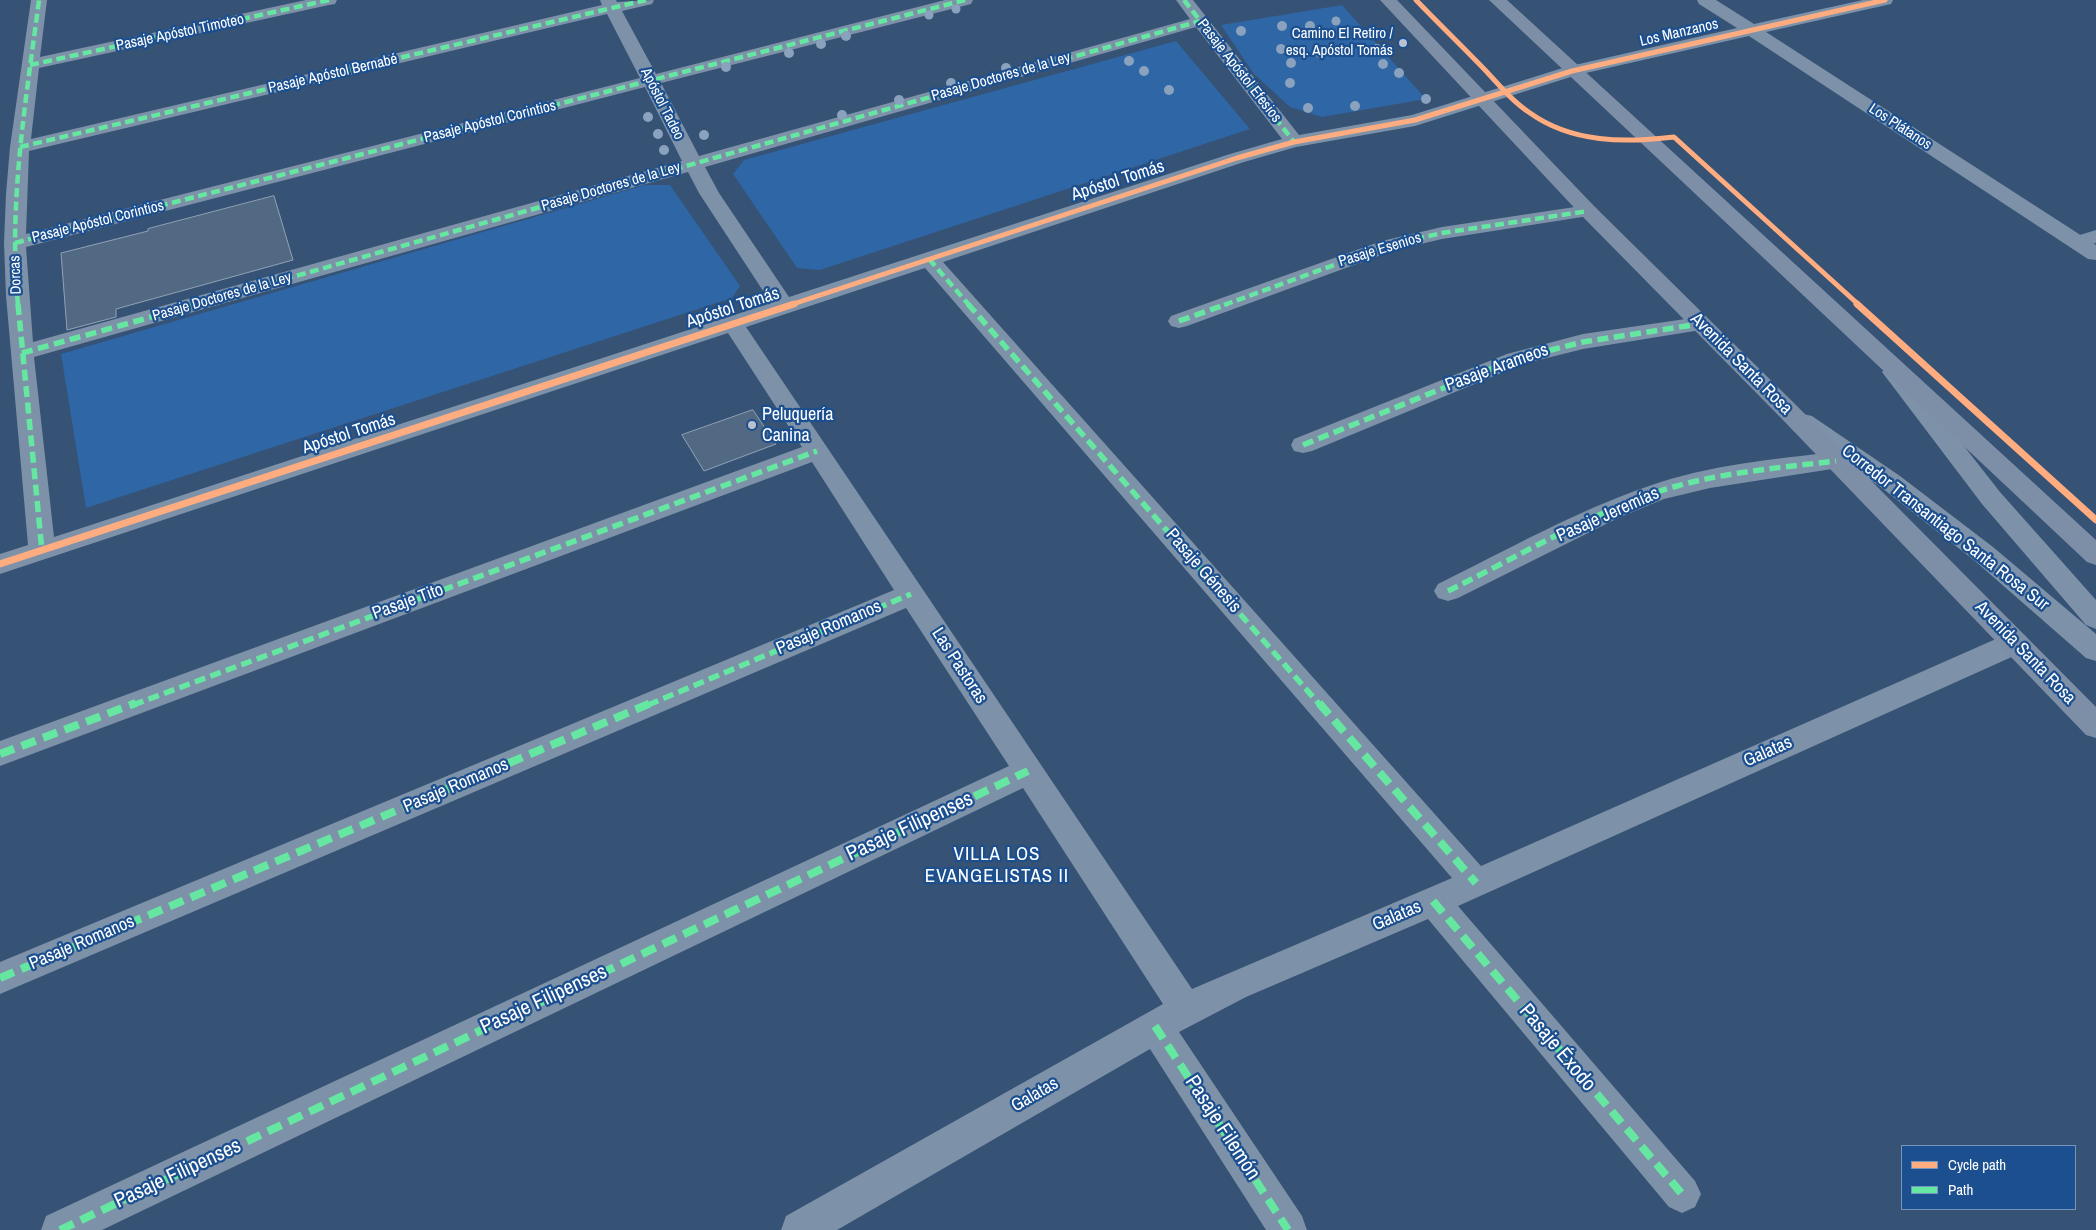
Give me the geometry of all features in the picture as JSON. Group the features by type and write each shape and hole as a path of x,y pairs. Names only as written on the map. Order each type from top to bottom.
{"main road":[{"name":"Avenida Santa Rosa","path":"1388,0 1588,211 1789,412 2096,726"},
{"path":"1497,0 1889,366 2096,555"}],"street":[{"name":"Dorcas","path":"39,0 20,147 16,194 15,243 17,296 42,551"},
{"name":"Pasaje Apóstol Timoteo","path":"30,66 330,0"},
{"name":"Pasaje Apóstol Bernabé","path":"20,147 610,4 646,0"},
{"name":"Pasaje Apóstol Corintios","path":"15,243 965,0"},
{"name":"Pasaje Apóstol Efesios","path":"1184,0 1294,142"},
{"name":"Los Plátanos","path":"1705,0 2087,239 2096,254"},
{"name":"Los Manzanos","path":"1482,100 1572,71 1885,0"},
{"name":"Apóstol Tadeo","path":"610,4 693,164 714,200 785,307"},
{"name":"Pasaje Doctores de la Ley","path":"22,353 1200,21"},
{"name":"Apóstol Tomás","path":"0,564 1237,158 1294,142 1415,120 1482,100"},
{"name":"Pasaje Esenios","path":"1179,321 1389,245 1442,233 1588,211"},
{"name":"Pasaje Génesis","path":"929,260 1476,882"},
{"name":"Las Pastoras","path":"732,324 1186,1009"},
{"name":"Pasaje Arameos","path":"1303,445 1515,359 1546,349 1579,341 1699,324"},
{"name":"Corredor Transantiago Santa Rosa Sur","path":"1889,366 1991,498 2096,618"},
{"name":"Corredor Transantiago Santa Rosa Sur","path":"1789,412 1891,482 1977,548 2096,650"},
{"name":"Pasaje Tito","path":"0,754 817,451"},
{"name":"Pasaje Jeremías","path":"1448,591 1609,511 1658,492 1710,478 1783,466 1836,460"},
{"name":"Pasaje Romanos","path":"0,978 911,594"},
{"name":"Galatas","path":"800,1230 1186,1009 1234,986 1433,901 2015,643"},
{"name":"Pasaje Filipenses","path":"60,1230 1028,770"},
{"name":"Pasaje Éxodo","path":"1433,901 1682,1194"},
{"name":"Pasaje Filemón","path":"1155,1026 1288,1230"}],"shaded area":[{"path":"1342,5 1426,99 1322,117 1290,107 1254,74 1221,25"},
{"path":"1176,41 1250,129 820,270 797,268 733,174 744,160"},
{"path":"645,185 670,185 740,286 732,298 86,508 61,354"}],"building":[{"path":"274,196 293,260 116,309 116,317 67,330 61,253"},
{"path":"753,410 776,444 704,471 682,435"}],"marked path":[{"path":"39,0 20,147 16,194 15,243 17,296 42,551"},
{"path":"30,65 329,0"},
{"path":"20,147 646,0"},
{"path":"15,243 965,0"},
{"path":"1184,0 1294,142"},
{"path":"22,353 1200,21"},
{"path":"1179,321 1389,245 1442,233 1588,211"},
{"path":"929,259 1476,883"},
{"path":"1303,445 1515,359 1583,342 1699,324"},
{"path":"0,754 817,451"},
{"path":"1448,591 1609,511 1658,492 1710,479 1783,467 1836,461"},
{"path":"0,978 911,594"},
{"path":"60,1230 1028,771"},
{"path":"1433,901 1682,1194"},
{"path":"1155,1026 1288,1230"}],"cycle path":[{"path":"1416,0 1510,96 1537,118 1570,133 1604,140 1622,141 1674,137 2096,520"},
{"path":"0,564 1237,158 1294,142 1415,120 1572,71 1885,0"}],"place":[{"name":"Camino El Retiro / esq. Apóstol Tomás","path":"1403,43"},
{"name":"Peluquería Canina","path":"752,425"}],"district":[{"name":"VILLA LOS EVANGELISTAS II","path":"997,866"}]}
